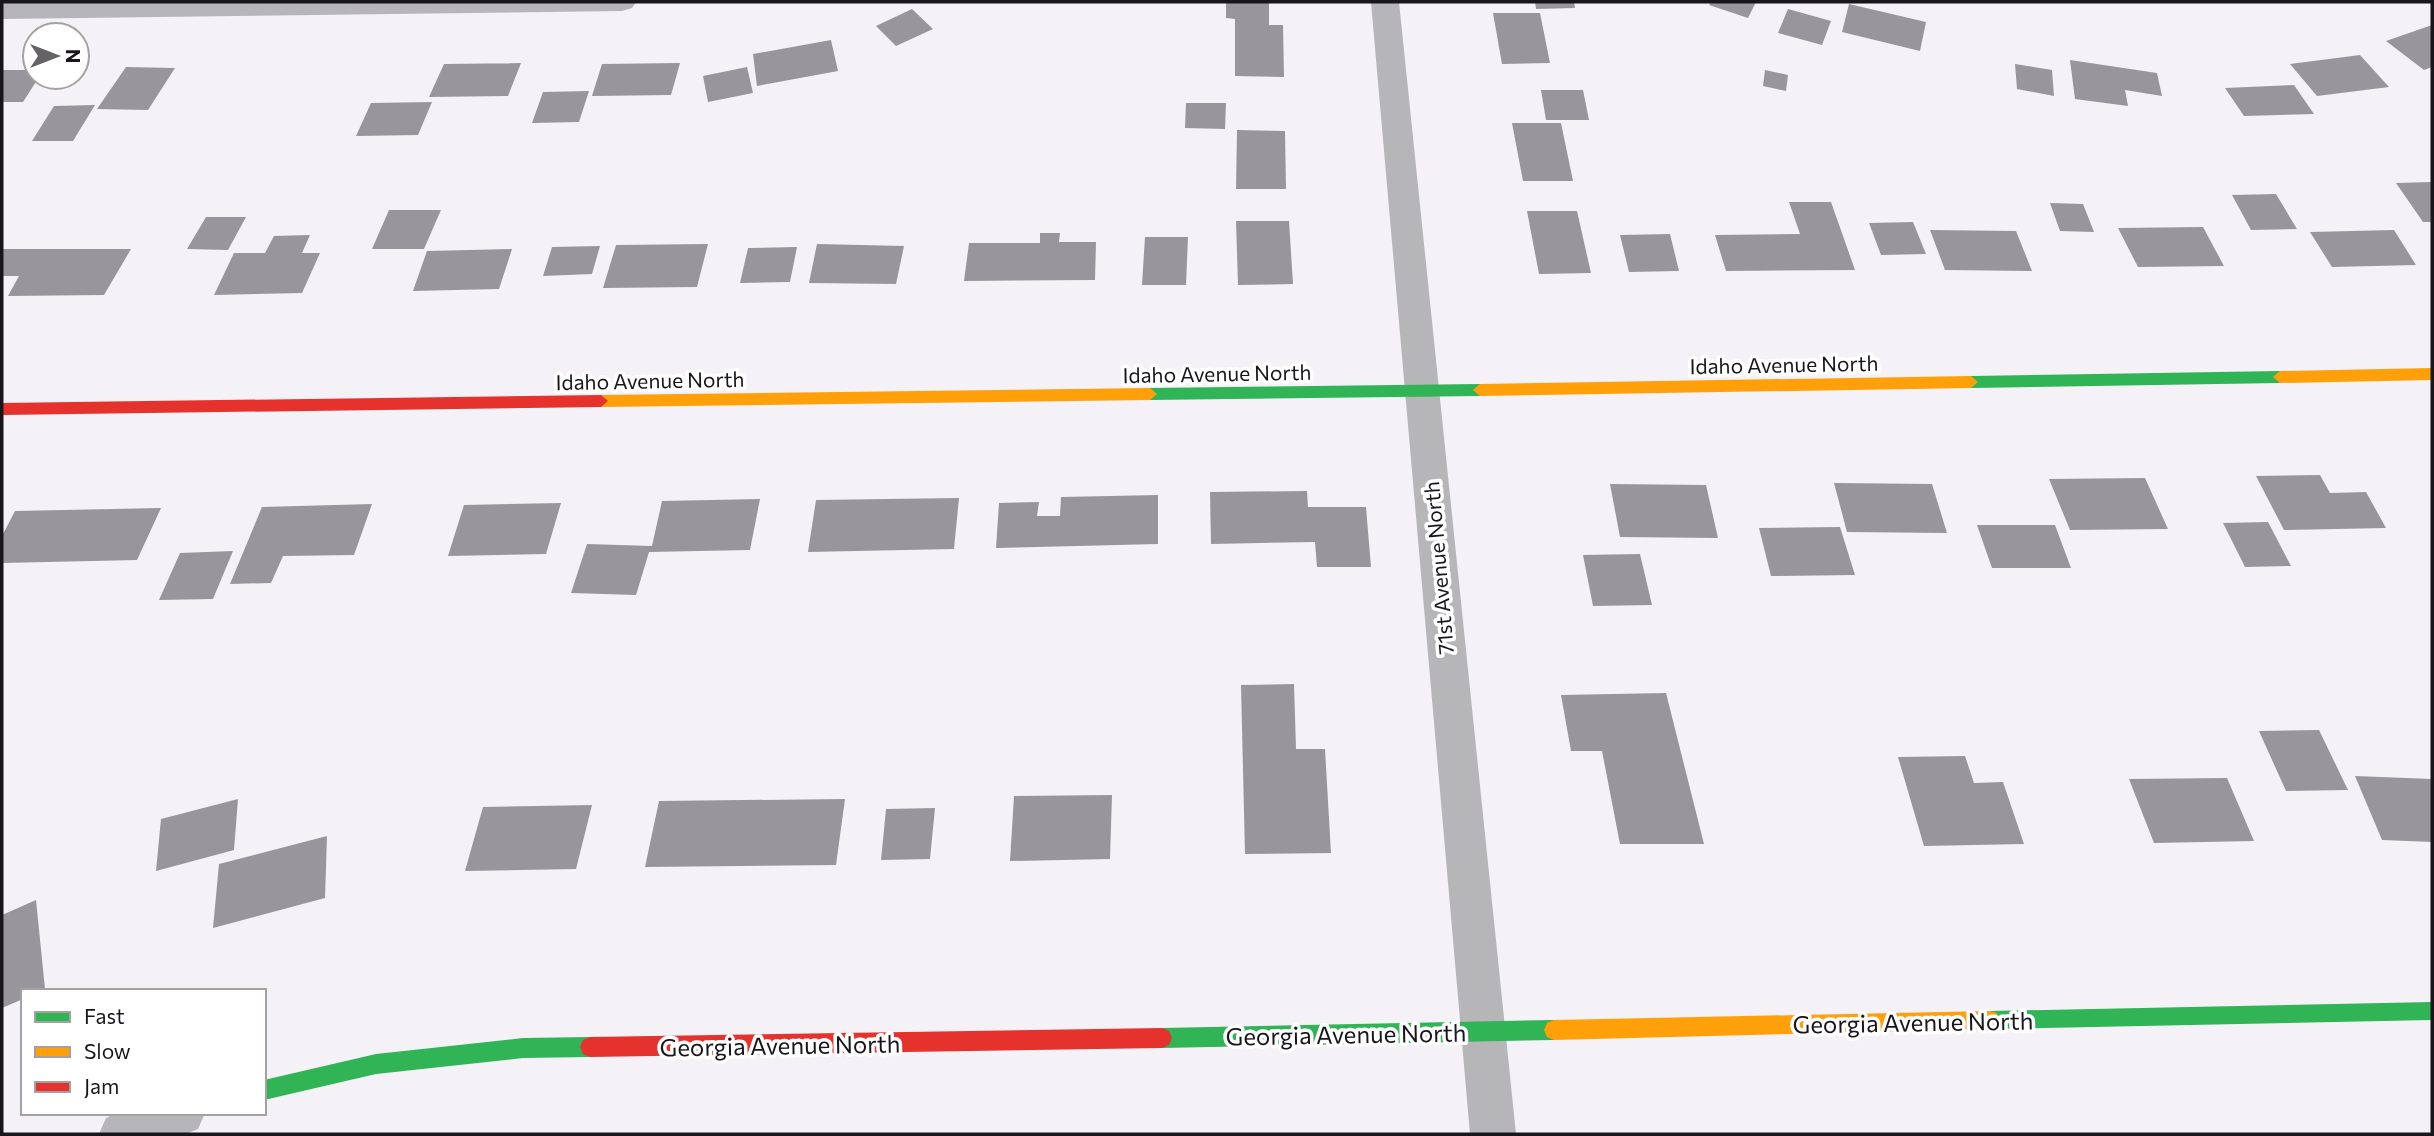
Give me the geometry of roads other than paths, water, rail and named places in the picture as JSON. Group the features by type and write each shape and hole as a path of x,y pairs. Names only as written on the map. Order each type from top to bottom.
{"street":[{"path":"2,10 622,2"},
{"name":"71st Avenue North","path":"1385,2 1493,1134"},
{"name":"Idaho Avenue North","path":"2,409 1422,391 2432,374"},
{"name":"Georgia Avenue North","path":"266,1090 376,1064 523,1048 2432,1011"},
{"path":"122,1134 176,1115"}]}
